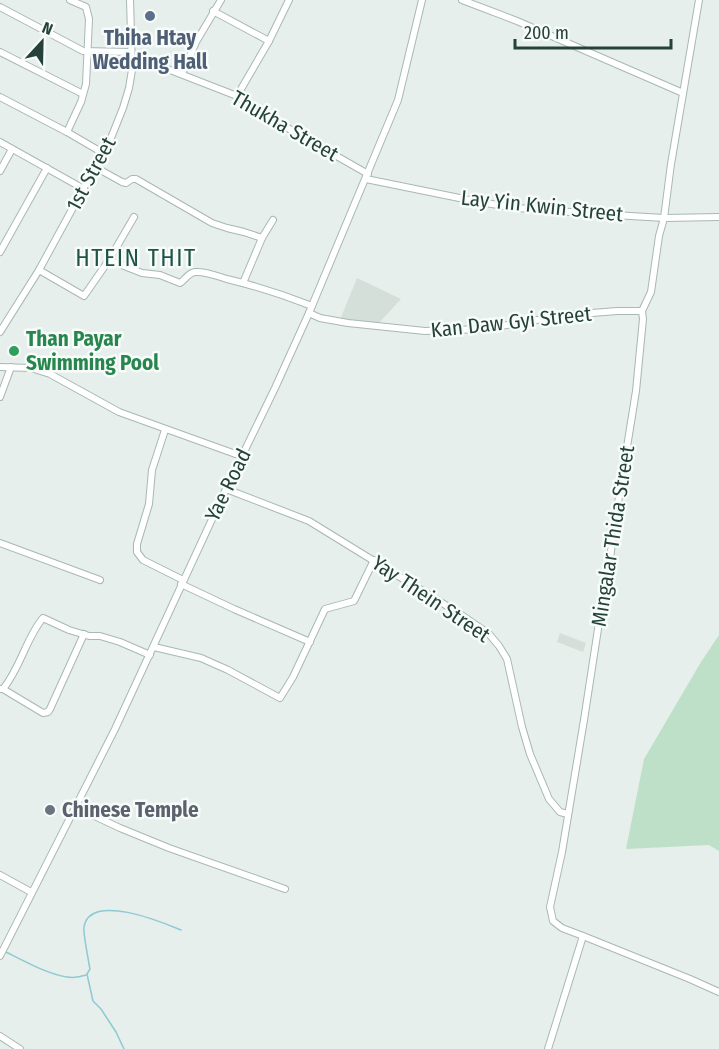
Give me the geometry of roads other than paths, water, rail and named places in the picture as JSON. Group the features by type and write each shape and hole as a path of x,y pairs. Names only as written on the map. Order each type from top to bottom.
{"street":[{"path":"67,132 81,102 86,84 88,12 86,7 70,0"},
{"name":"1st Street","path":"1,329 39,270 115,128 129,88 130,0"},
{"path":"182,74 196,42 221,0"},
{"path":"237,96 269,41 289,0"},
{"name":"Yae Road","path":"0,956 116,729 182,582 309,313 398,100 422,0"},
{"path":"462,0 517,21 683,93"},
{"name":"Mingalar Thida Street","path":"699,0 651,292 642,311 636,391 607,585 550,913 553,921 562,928 719,992"},
{"path":"0,7 73,47 87,52"},
{"path":"213,11 269,41"},
{"path":"0,52 83,94"},
{"name":"Thukha Street","path":"87,52 131,56 237,96 367,176"},
{"path":"0,97 103,153"},
{"path":"0,142 84,189"},
{"path":"0,171 12,149"},
{"path":"95,167 122,182 126,183 136,179 212,223 262,238"},
{"path":"0,252 47,168"},
{"name":"Lay Yin Kwin Street","path":"367,176 479,202 517,208 664,218 719,217"},
{"path":"39,270 84,296 109,260 134,217"},
{"path":"243,283 262,238 273,220"},
{"path":"109,260 142,273 160,275 180,283 189,274 196,272 215,275 281,294 312,306"},
{"name":"Kan Daw Gyi Street","path":"309,313 320,318 348,323 425,331 483,329 567,315 642,311"},
{"path":"0,367 30,368 50,374 119,412 242,456"},
{"path":"0,397 11,367"},
{"path":"165,430 153,470 149,504 137,544 137,552 143,560 182,582 234,609 310,642"},
{"name":"Yay Thein Street","path":"226,489 309,521 489,634 507,659 530,754 549,800 560,812 568,814"},
{"path":"0,543 100,580"},
{"path":"154,646 201,658 280,698 293,677 325,609 354,602 374,560"},
{"path":"84,634 48,712 43,713 2,689 15,673 43,618 69,630 120,642 150,655"},
{"path":"75,807 169,848 285,889"},
{"path":"0,875 31,892"},
{"path":"548,1049 583,936"},
{"path":"0,1036 20,1049"}],"waterway":[{"path":"124,1049 116,1032 93,1001 87,974 90,969 84,927 89,917 99,912 112,910 144,916 181,930"},
{"path":"4,951 51,973 72,977 86,975"}],"place":[{"name":"Thiha Htay Wedding Hall","path":"150,16"},
{"name":"Than Payar Swimming Pool","path":"14,351"},
{"name":"Chinese Temple","path":"50,810"}],"district":[{"name":"HTEIN THIT","path":"136,258"}]}
